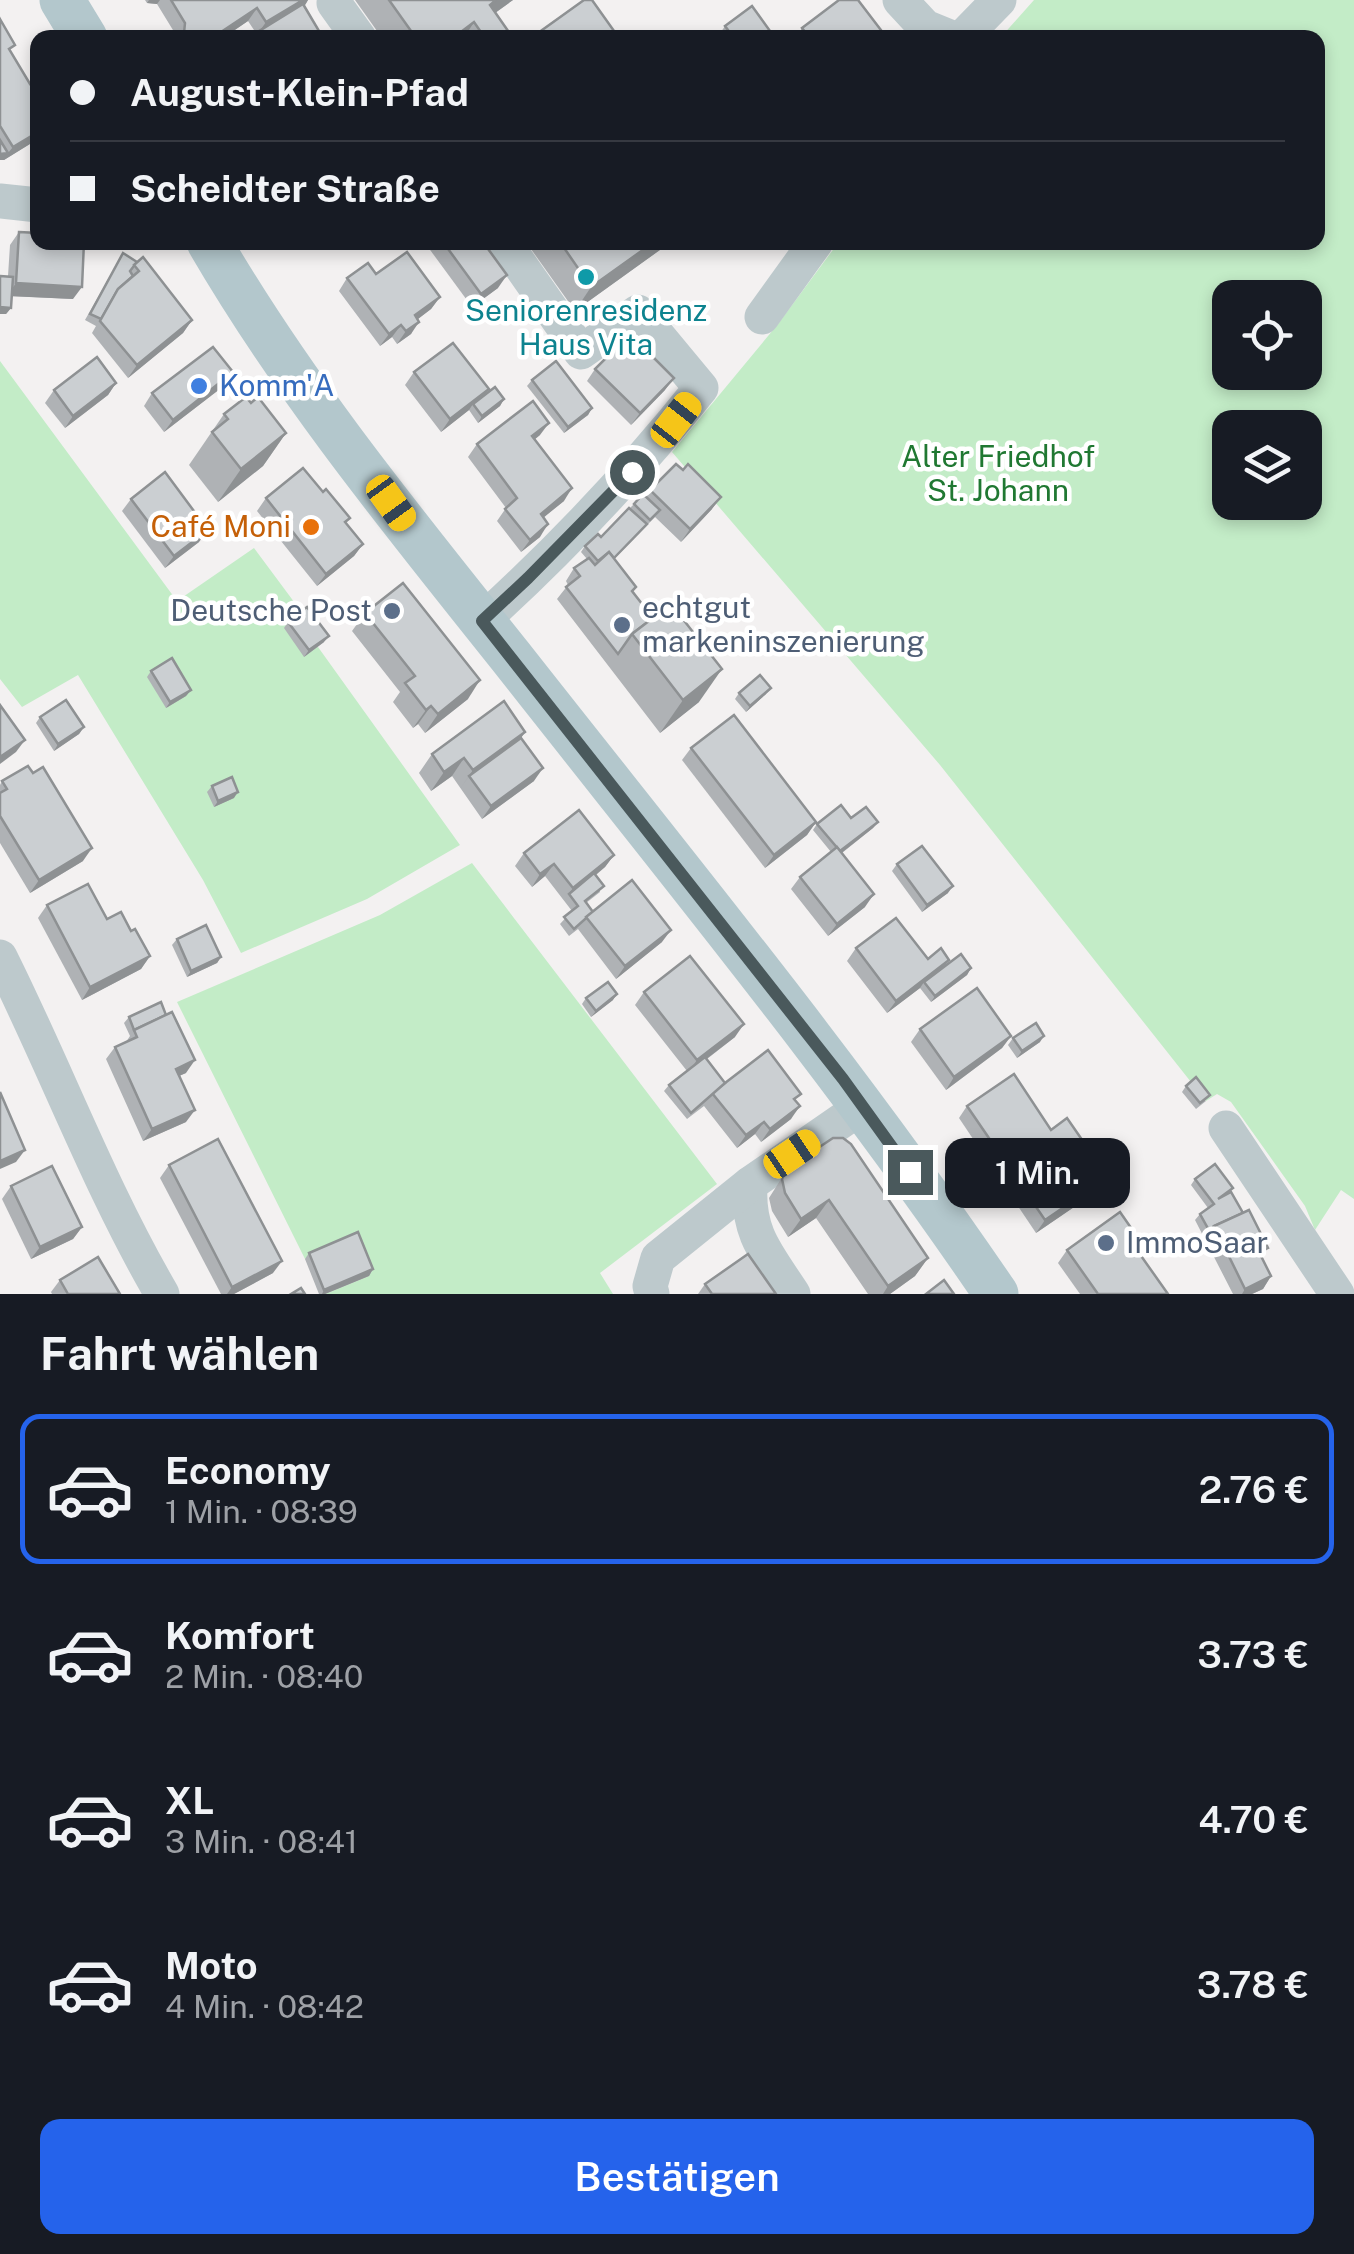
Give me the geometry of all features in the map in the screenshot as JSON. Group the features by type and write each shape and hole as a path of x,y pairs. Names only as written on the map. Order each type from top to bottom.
{"main road":[{"path":"62,0 80,30"},
{"path":"214,250 312,400 863,1106 996,1294"}],"street":[{"path":"900,0 933,30"},
{"path":"970,30 999,0"},
{"path":"334,3 353,30"},
{"path":"0,201 30,204"},
{"path":"482,621 604,501 700,388 638,312 581,352 510,250"},
{"path":"762,317 810,250"},
{"path":"0,957 35,1026 97,1171 162,1294"},
{"path":"652,1294 650,1286 658,1258 750,1184 863,1106"},
{"path":"1226,1128 1338,1294"},
{"path":"750,1184 749,1206 755,1234 793,1294"}],"green space":[{"name":"Alter Friedhof St. Johann","path":"1034,0 1354,0 1354,1199 1341,1190 1315,1230 1305,1206 1231,1102 1217,1094 1206,1101 940,765 672,452 778,324 833,250 1325,250 1325,30 1007,30"},
{"path":"0,361 177,601 254,548 303,614 318,647 460,845 367,899 241,953 203,880 78,675 22,707 0,679"},
{"path":"472,863 717,1184 600,1273 613,1294 325,1294 369,1276 353,1239 305,1259 177,1002 380,915"}],"building":[{"path":"171,0 303,0 266,22 257,8 224,30 184,30 185,23"},
{"path":"389,0 496,0 490,5 507,30 480,30 474,22 464,30 410,30"},
{"path":"584,0 592,0 613,30 542,30"},
{"path":"839,0 858,0 881,30 804,30"},
{"path":"303,4 318,30 261,30"},
{"path":"752,6 769,30 728,30 725,26"},
{"path":"0,19 15,45 9,49 30,84 30,137 13,147 0,126"},
{"path":"19,232 30,233 30,250 84,250 82,287 16,283"},
{"path":"449,250 489,250 507,275 481,294"},
{"path":"566,250 643,250 591,287"},
{"path":"407,252 440,297 415,315 419,322 406,331 401,325 389,334 347,278 368,263 376,274"},
{"path":"123,253 137,262 130,271 133,276 118,289 101,319 90,314"},
{"path":"143,257 192,320 137,365 100,321 118,289 139,271 134,265"},
{"path":"0,276 13,277 11,308 0,307"},
{"path":"630,334 674,378 640,413 595,369"},
{"path":"453,343 489,389 450,419 414,372"},
{"path":"213,347 233,372 173,420 152,393"},
{"path":"97,357 116,383 73,416 54,390"},
{"path":"556,361 592,408 568,427 532,380"},
{"path":"495,387 504,399 482,416 473,404"},
{"path":"246,397 251,403 258,397 286,433 241,469 212,432 228,419 224,414"},
{"path":"533,401 549,423 532,436 572,488 541,514 548,524 530,540 505,509 517,498 477,444"},
{"path":"676,464 683,470 688,464 721,497 690,529 650,490"},
{"path":"303,468 350,518 345,522 363,544 326,574 266,498"},
{"path":"165,472 208,530 174,556 131,499"},
{"path":"643,494 660,510 650,520 634,504"},
{"path":"629,508 647,524 614,558 609,552 598,561 585,546 598,534 601,537"},
{"path":"609,552 636,587 632,591 653,618 632,634 618,654 566,587 580,576 574,568 589,558 595,565"},
{"path":"403,583 480,680 438,714 431,706 426,710 405,683 415,676 365,613"},
{"path":"671,604 722,669 683,700 632,634"},
{"path":"307,607 329,636 309,650 288,622"},
{"path":"172,658 191,690 170,702 151,671"},
{"path":"760,675 771,688 750,706 739,693"},
{"path":"66,700 84,727 58,744 40,717"},
{"path":"504,701 525,732 473,770 464,758 444,772 432,754"},
{"path":"0,705 25,740 0,757"},
{"path":"734,715 816,822 774,855 691,748"},
{"path":"521,738 543,768 491,806 469,776"},
{"path":"28,766 33,773 43,767 92,848 39,880 0,816 0,793 7,789 2,781"},
{"path":"232,777 238,792 218,801 212,786"},
{"path":"841,805 851,818 866,807 878,822 840,851 817,824"},
{"path":"579,810 614,855 573,888 554,864 540,874 524,853"},
{"path":"922,846 953,886 927,905 897,864"},
{"path":"837,847 874,894 837,924 800,877"},
{"path":"594,873 604,886 585,901 593,912 574,929 564,917 578,906 569,894"},
{"path":"632,880 671,930 625,966 586,917"},
{"path":"88,884 107,919 121,912 150,956 90,987 47,905"},
{"path":"896,918 928,959 941,948 949,960 896,1001 856,948"},
{"path":"206,925 221,957 191,971 177,939"},
{"path":"961,954 971,968 935,996 924,982"},
{"path":"690,956 744,1024 697,1060 644,992"},
{"path":"608,982 617,994 596,1011 586,998"},
{"path":"977,988 1011,1036 954,1077 920,1029"},
{"path":"161,1002 166,1015 134,1030 129,1017"},
{"path":"172,1012 195,1060 176,1069 195,1110 152,1129 115,1047 137,1037 134,1030"},
{"path":"1036,1023 1044,1036 1022,1051 1013,1038"},
{"path":"768,1050 801,1094 794,1099 800,1106 770,1129 764,1122 746,1135 712,1093"},
{"path":"705,1057 725,1083 691,1113 669,1085"},
{"path":"1014,1074 1051,1130 1067,1118 1096,1160 1080,1171 1092,1188 1045,1220 967,1106"},
{"path":"1196,1077 1210,1095 1200,1103 1186,1086"},
{"path":"0,1092 25,1150 0,1161"},
{"path":"833,1138 843,1138 851,1144 928,1258 888,1286 829,1200 801,1219 785,1193 782,1179 788,1168"},
{"path":"218,1139 282,1261 232,1287 169,1165"},
{"path":"1215,1164 1233,1188 1218,1199 1231,1192 1243,1213 1214,1226 1210,1232 1200,1214 1214,1204 1195,1179"},
{"path":"52,1166 82,1227 40,1247 11,1186"},
{"path":"1091,1167 1103,1184 1088,1195 1092,1188 1082,1173"},
{"path":"1249,1210 1268,1248 1259,1252 1271,1276 1245,1289 1214,1226"},
{"path":"1120,1212 1145,1248 1139,1253 1168,1294 1098,1294 1067,1250"},
{"path":"358,1232 373,1269 324,1290 309,1253"},
{"path":"748,1254 776,1294 712,1294 705,1284"},
{"path":"98,1257 120,1294 68,1294 60,1280"},
{"path":"944,1280 954,1294 926,1294"}],"place":[{"name":"Seniorenresidenz Haus Vita","path":"586,277"},
{"name":"Komm'A","path":"199,386"},
{"name":"Café Moni","path":"311,527"},
{"name":"Deutsche Post","path":"392,611"},
{"name":"echtgut markeninszenierung","path":"622,625"},
{"name":"ImmoSaar","path":"1106,1243"}],"route":[{"path":"632,472 482,621 843,1079 910,1172"}]}
